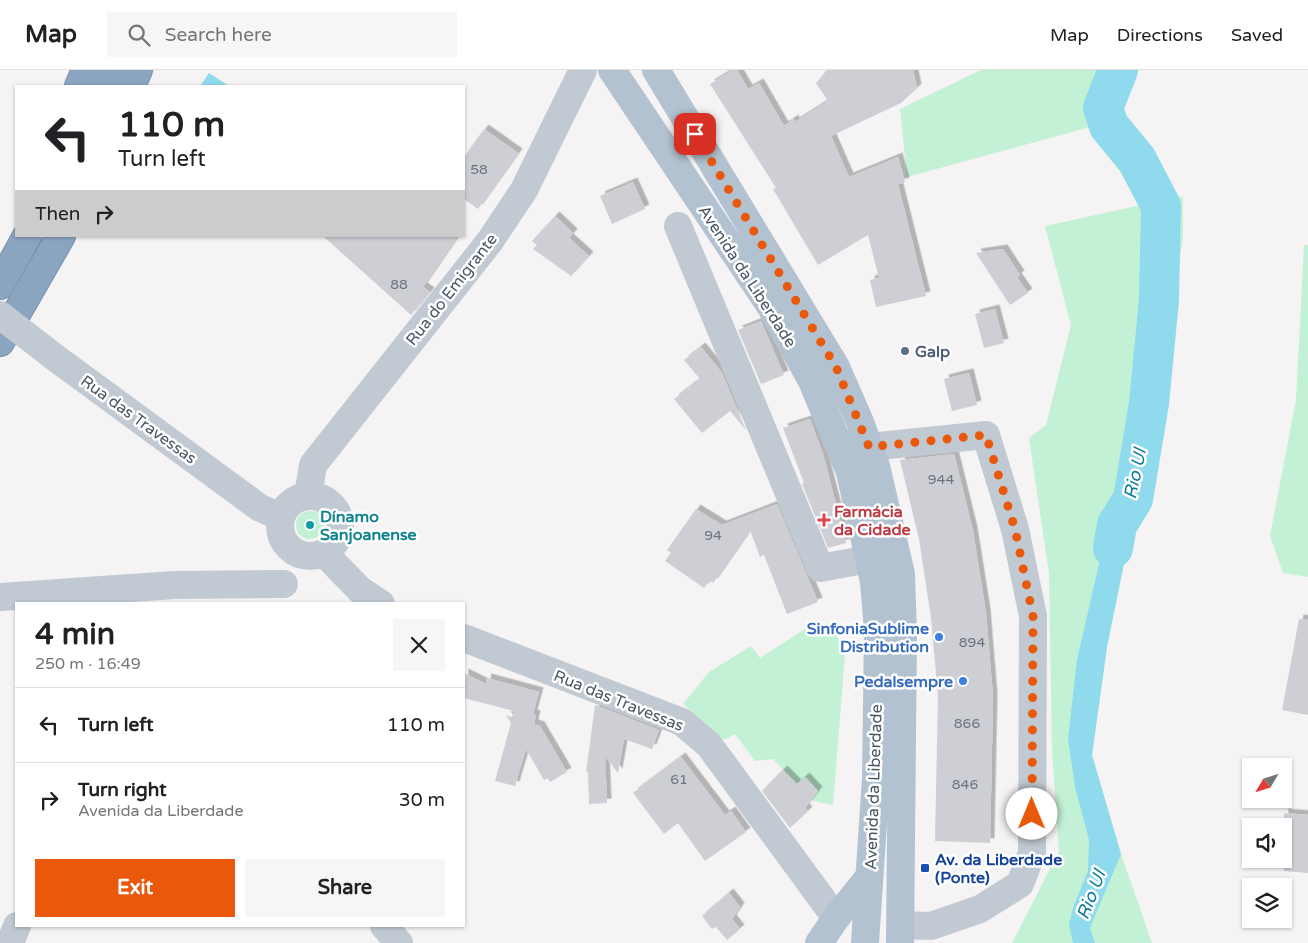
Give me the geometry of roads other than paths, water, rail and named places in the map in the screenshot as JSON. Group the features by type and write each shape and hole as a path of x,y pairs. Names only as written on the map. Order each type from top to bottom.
{"highway":[{"path":"79,85 86,70"},
{"path":"102,85 109,70"},
{"path":"131,85 138,70"},
{"path":"4,278 20,237"},
{"path":"4,278 26,237"},
{"path":"0,342 60,237"}],"main road":[{"name":"Avenida da Liberdade","path":"612,70 771,307 812,380 850,472 874,582 878,630 876,778 865,943"},
{"name":"Avenida da Liberdade","path":"656,70 836,367 876,466 900,574 903,632 901,934"},
{"path":"819,943 836,918 869,877"}],"street":[{"name":"Rua do Emigrante","path":"308,496 313,465 490,241 524,190 583,70"},
{"path":"678,226 820,568 869,559"},
{"name":"Rua das Travessas","path":"0,315 260,508 281,518"},
{"path":"869,447 986,435 1015,529 1033,616 1032,853 1020,884 980,909 901,934"},
{"path":"0,597 174,585 278,594 313,554 337,538 338,518 327,502 308,496 291,503 281,518 280,531 285,543 313,554 378,602"},
{"name":"Rua das Travessas","path":"465,638 682,722 709,746 836,918"},
{"path":"10,943 17,927"},
{"path":"385,927 399,943"}],"water":[{"path":"209,73 227,85 201,85"},
{"path":"1133,499 1137,500 1107,647 1092,755 1121,854 1090,928 1095,943 1073,943 1069,925 1073,908 1088,871 1089,840 1075,787 1068,739 1077,660 1112,507"}],"waterway":[{"name":"Rio Ul","path":"1113,548 1117,525 1133,499 1149,403 1159,300 1161,206 1137,160 1109,126 1103,108 1118,70"}],"place":[{"name":"Galp","path":"905,351"},
{"name":"Farmácia da Cidade","path":"824,520"},
{"name":"Dínamo Sanjoanense","path":"310,525"},
{"name":"SinfoniaSublime Distribution","path":"939,637"},
{"name":"Pedalsempre","path":"963,681"},
{"name":"Av. da Liberdade (Ponte)","path":"925,868"}]}
